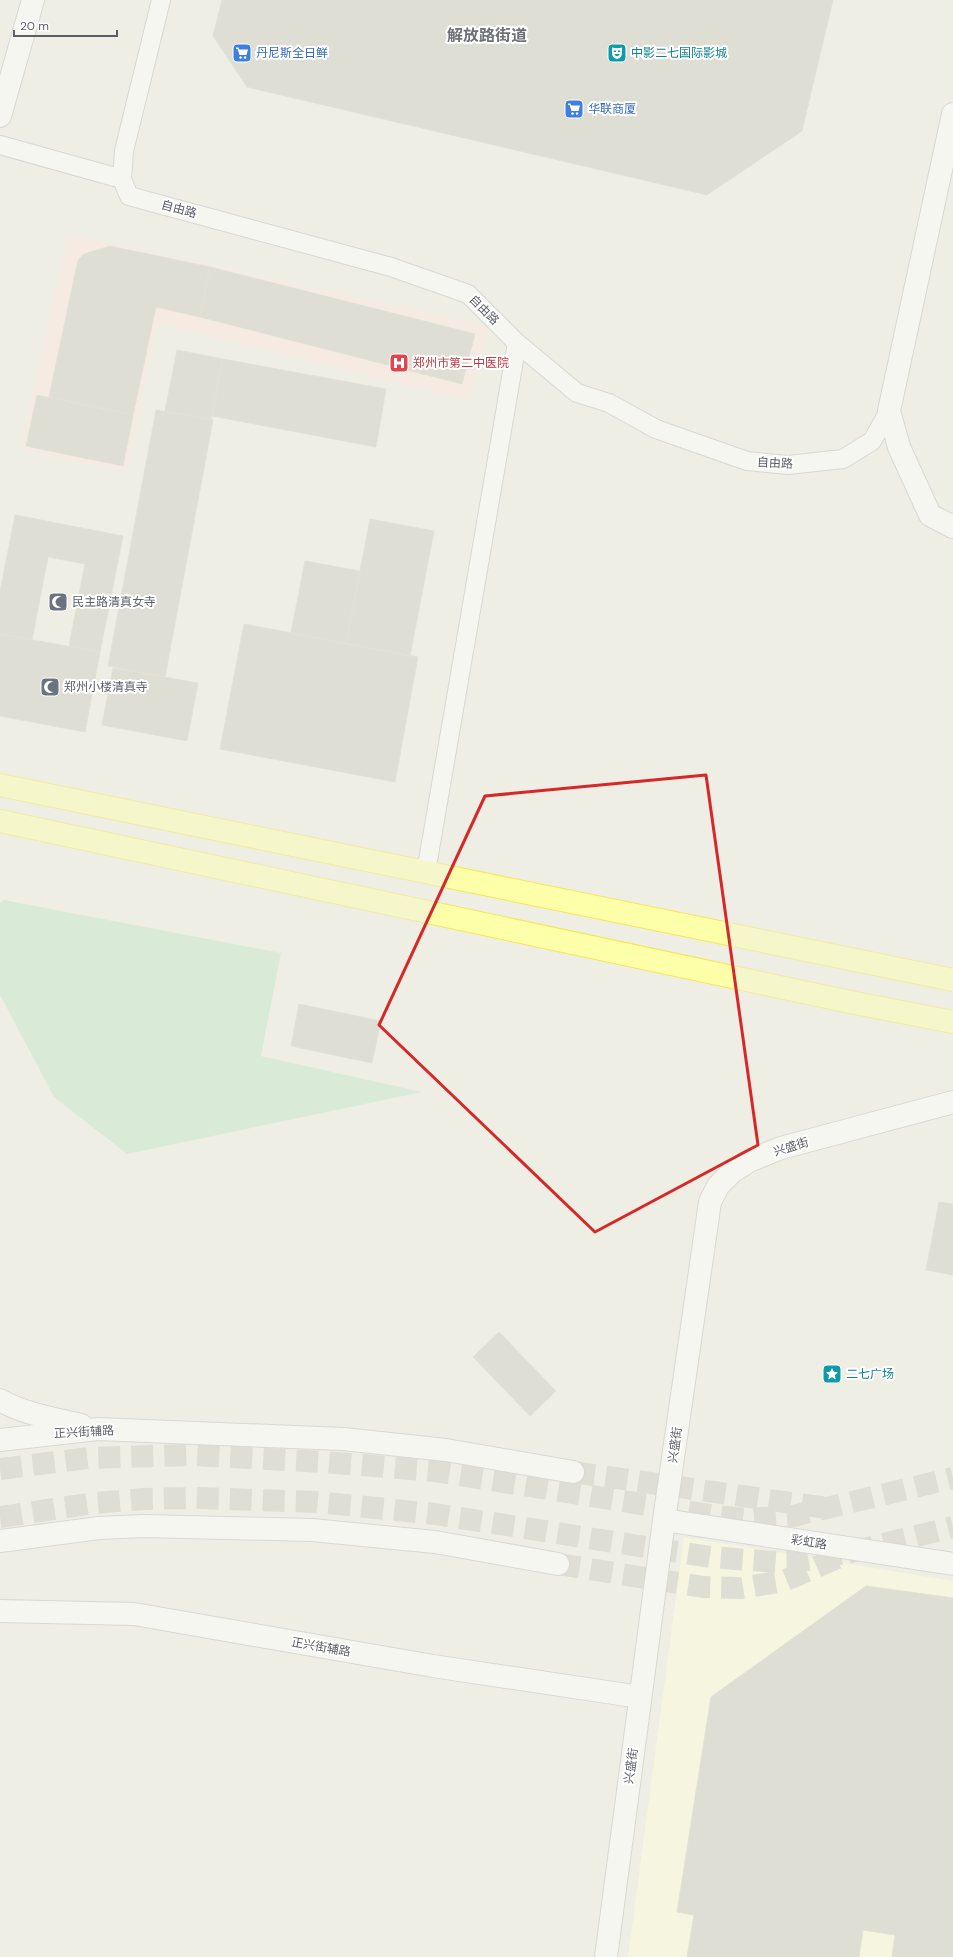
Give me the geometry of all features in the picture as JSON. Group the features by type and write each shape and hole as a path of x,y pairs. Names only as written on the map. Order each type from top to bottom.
{"main road":[{"path":"0,785 953,980"},
{"path":"0,821 855,1003 953,1022"}],"street":[{"path":"0,116 33,0"},
{"path":"953,114 947,172 889,411 899,448 930,515 953,528"},
{"name":"兴盛街","path":"606,1957 664,1520 705,1227 710,1202 718,1186 732,1172 749,1161 781,1148 953,1102"},
{"path":"0,1400 8,1405 43,1416 98,1429"},
{"name":"正兴街辅路","path":"0,1440 98,1429 342,1440 446,1450 573,1472"},
{"name":"彩虹路","path":"664,1520 953,1564"},
{"path":"0,1542 100,1528 144,1526 312,1530 435,1542 558,1564"},
{"name":"正兴街辅路","path":"0,1610 134,1614 433,1666 640,1697"}],"lane":[{"path":"0,145 122,179 124,151 162,0"},
{"name":"自由路","path":"122,179 129,196 391,267 468,294 517,343 577,393 609,403 656,429 747,461 788,465 843,459 872,441 889,411"},
{"path":"426,872 517,343"}],"highlighted area":[{"path":"706,775 758,1145 595,1232 379,1025 485,796"}],"shaded area":[{"name":"郑州市第二中医院","path":"68,234 489,326 470,401 157,323 127,471 20,450"},
{"path":"684,1537 953,1581 953,1957 628,1957"}],"green space":[{"path":"4,900 281,953 261,1056 422,1092 127,1154 54,1097 0,995 0,903"}],"building":[{"name":"华联商厦","path":"222,0 833,0 802,131 707,195 247,87 213,36"},
{"path":"110,246 210,267 200,317 156,307 133,415 49,397 78,260 84,254"},
{"path":"210,267 475,334 462,384 200,317"},
{"path":"177,350 223,359 211,420 165,411"},
{"path":"223,359 386,389 376,447 212,416"},
{"path":"37,395 133,415 123,466 26,446"},
{"path":"156,410 213,420 165,677 108,666"},
{"name":"民主路清真女寺","path":"15,515 123,536 100,652 69,646 85,564 48,557 32,640 0,634 0,592"},
{"path":"370,519 434,531 410,656 346,644"},
{"path":"305,561 360,571 346,644 291,633"},
{"path":"244,624 418,657 395,782 220,749"},
{"name":"郑州小楼清真寺","path":"0,634 100,652 85,732 0,716"},
{"path":"113,668 198,683 187,741 102,725"},
{"path":"299,1004 381,1021 372,1063 291,1046"},
{"path":"939,1202 953,1204 953,1275 926,1270"},
{"path":"499,1332 556,1391 530,1416 473,1357"},
{"path":"866,1586 953,1598 953,1957 892,1957 895,1935 863,1930 859,1957 687,1957 694,1915 677,1912 711,1697"}],"tunnel":[{"path":"0,1469 89,1458 191,1455 324,1462 435,1471 716,1516 747,1519 793,1516 953,1478"},
{"path":"573,1472 827,1508"},
{"path":"0,1517 94,1503 143,1499 196,1498 317,1502 435,1514 710,1557 776,1562 801,1561 851,1552 953,1527"},
{"path":"558,1564 703,1587 741,1588 784,1581 851,1552"}],"place":[{"name":"丹尼斯全日鲜","path":"242,53"},
{"name":"中影二七国际影城","path":"617,53"},
{"name":"华联商厦","path":"574,109"},
{"name":"郑州市第二中医院","path":"399,363"},
{"name":"民主路清真女寺","path":"58,602"},
{"name":"郑州小楼清真寺","path":"50,687"},
{"name":"二七广场","path":"832,1374"}],"district":[{"name":"解放路街道","path":"487,35"}]}
